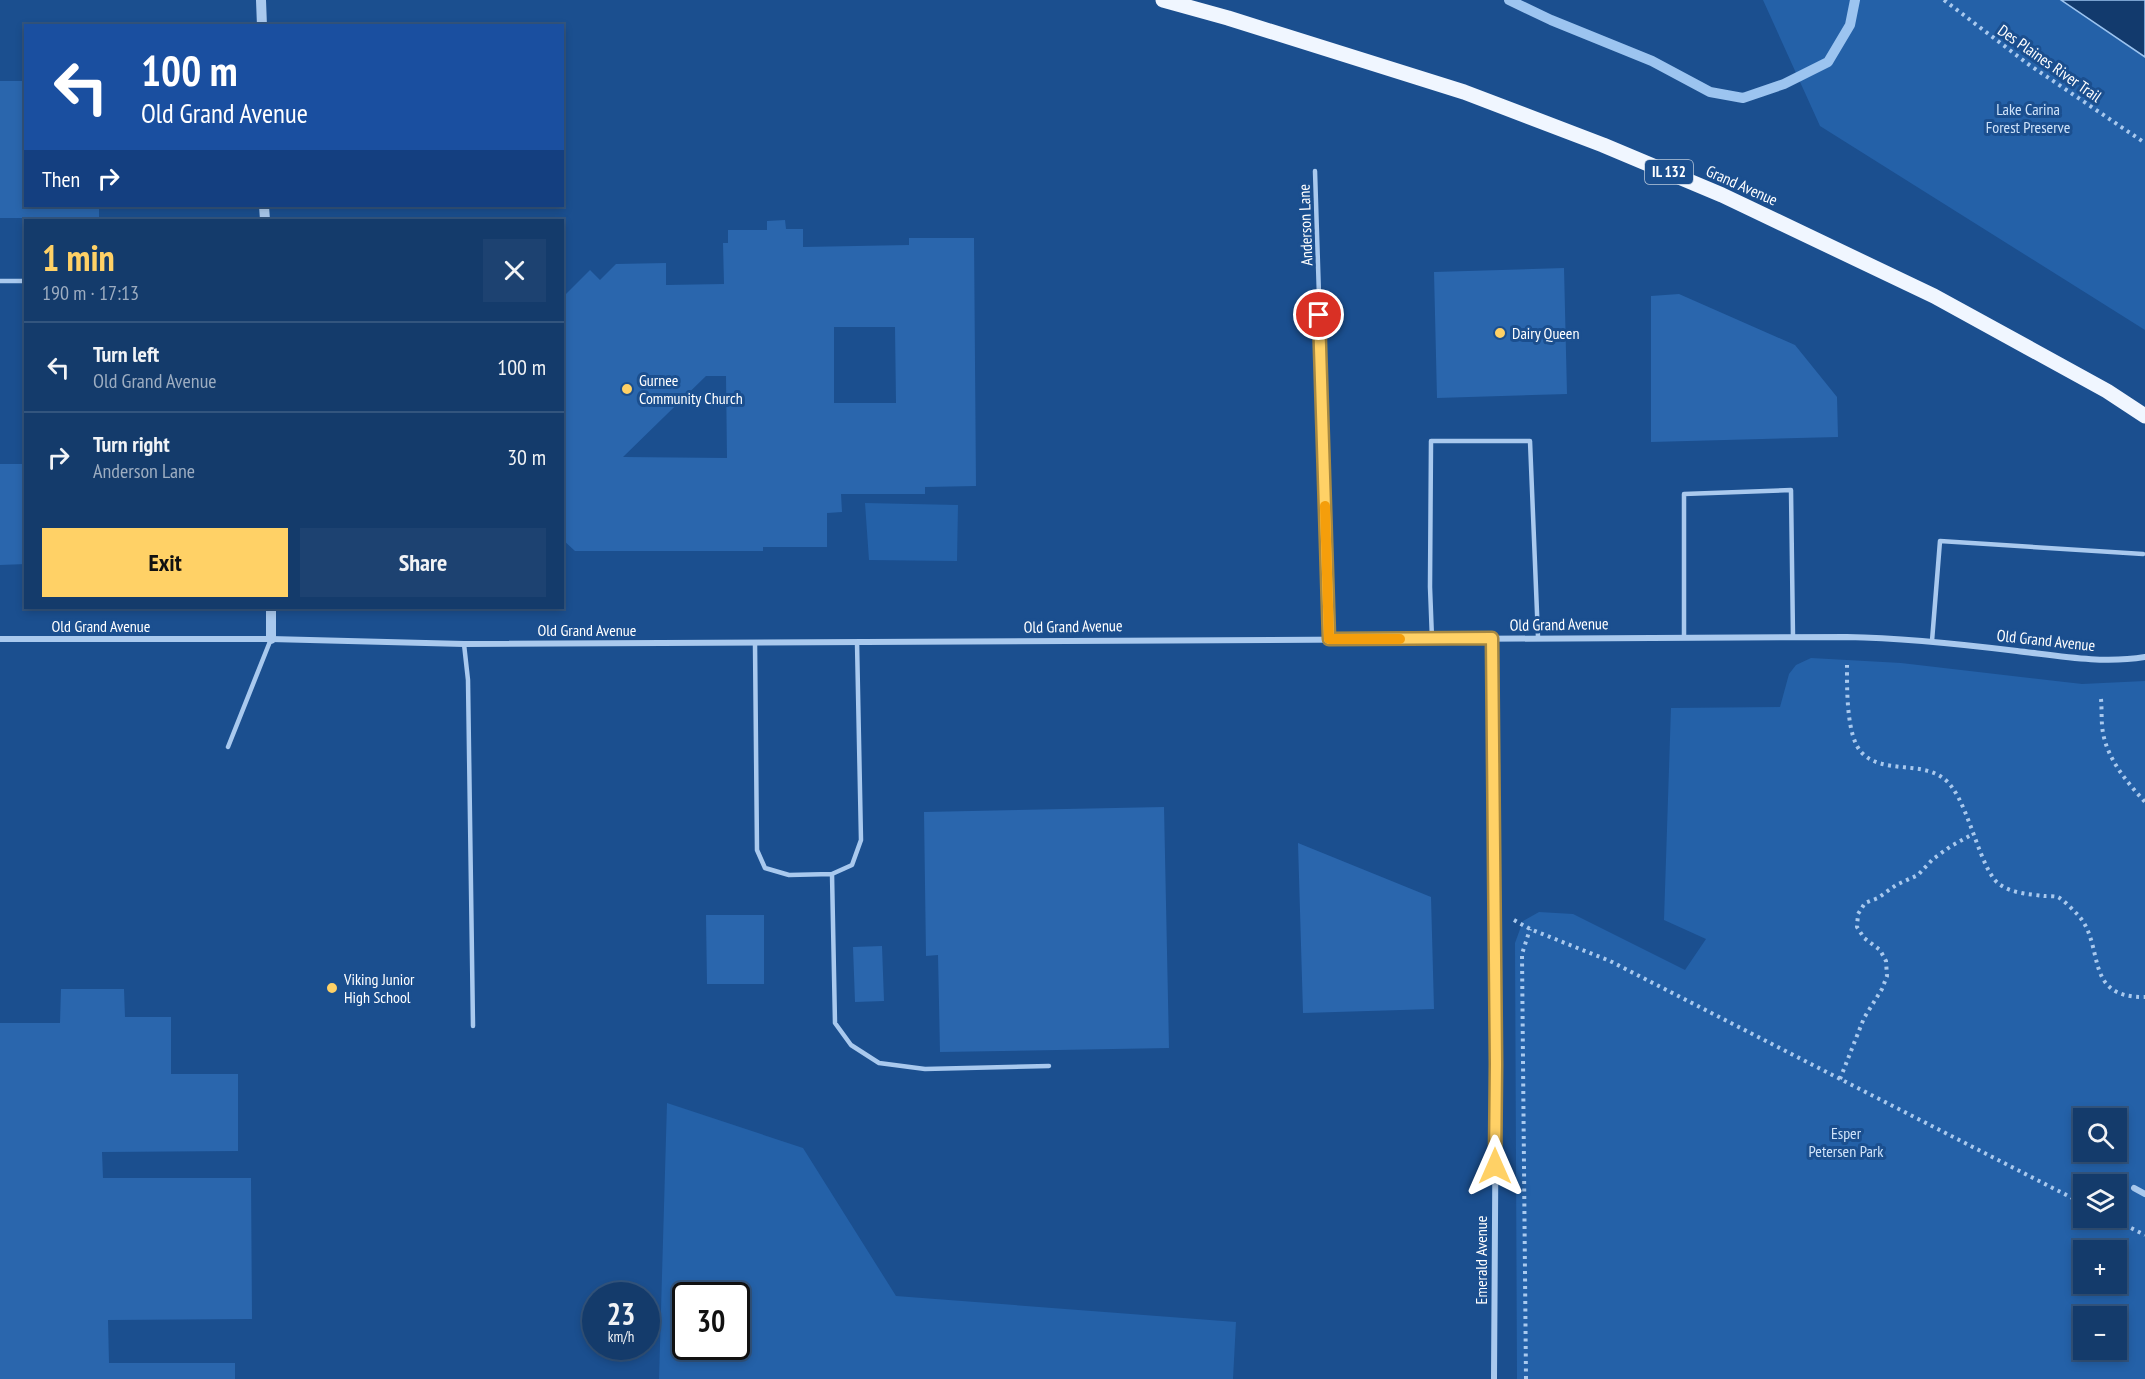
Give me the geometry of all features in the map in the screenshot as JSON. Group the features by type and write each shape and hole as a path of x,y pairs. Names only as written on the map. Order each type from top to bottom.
{"main road":[{"name":"Grand Avenue","path":"1163,0 1291,37 1464,92 1603,145 1722,195 1934,296 2107,391 2145,416"}],"street":[{"path":"261,0 262,24"},
{"path":"271,609 272,639"},
{"name":"Old Grand Avenue","path":"0,639 272,639 464,644 1684,636 1889,638 1932,641 2083,660 2129,660 2145,657"},
{"name":"Emerald Avenue","path":"1492,638 1496,909 1494,1379"},
{"path":"2134,1188 2145,1194"}],"lane":[{"name":"Anderson Lane","path":"1315,171 1329,639"},
{"path":"0,282 24,281"},
{"path":"1432,639 1431,441 1530,441 1538,637"},
{"path":"1684,636 1684,494 1791,490 1793,637"},
{"path":"1932,641 1940,541 2144,554"},
{"path":"228,747 272,639"},
{"path":"755,643 757,850 765,868 789,875 832,874 852,866 861,840 857,642"},
{"path":"464,644 468,680 473,1026"},
{"path":"832,874 836,1023 851,1045 879,1063 926,1069 1049,1066"}],"path":[{"name":"Des Plaines River Trail","path":"1944,0 2028,64 2145,143"},
{"path":"1846,665 1853,736 1861,752 1875,761 1932,772 1945,779 1959,799 1995,880 2010,890 2058,897 2086,924 2100,974 2112,991 2132,997 2145,997"},
{"path":"2101,699 2102,732 2109,756 2145,802"},
{"path":"1840,1079 1864,1018 1882,989 1887,976 1886,961 1880,950 1864,938 1857,927 1858,914 1865,903 1918,875 1942,852 1973,834"},
{"path":"1496,909 1530,929 1610,961 2073,1198"},
{"path":"1526,1379 1522,954 1530,929"},
{"path":"2127,1226 2145,1235"}],"green space":[{"name":"Lake Carina Forest Preserve","path":"1763,0 2145,0 2145,330 1820,126"},
{"path":"865,503 958,505 957,561 869,560"},
{"name":"Esper Petersen Park","path":"1811,658 1901,663 2082,684 2145,681 2145,1379 1517,1379 1515,943 1523,921 1539,912 1573,914 1685,970 1706,939 1664,920 1671,708 1780,707 1789,674 1796,665"},
{"path":"667,1103 803,1148 896,1296 1236,1322 1233,1379 659,1379"}],"shaded area":[{"path":"2061,0 2145,0 2145,57"}],"building":[{"path":"0,81 24,81 24,207 99,207 99,218 0,218"},
{"name":"Gurnee Community Church","path":"785,220 786,229 803,229 803,247 909,245 909,238 974,238 976,486 925,487 925,494 841,494 842,512 827,513 827,547 763,547 763,551 575,551 564,541 564,296 590,270 600,280 616,264 666,263 666,285 724,284 723,243 728,243 728,230 767,230 767,221","holes":["834,327 895,327 896,403 834,403","706,376 726,376 727,458 623,457"]},
{"name":"Dairy Queen","path":"1564,268 1567,394 1437,398 1434,272"},
{"path":"1679,294 1795,345 1837,397 1838,437 1651,442 1651,296"},
{"path":"0,464 24,464 24,564 0,565"},
{"path":"1164,807 1169,1048 940,1052 938,955 926,956 924,812"},
{"path":"1298,843 1431,897 1434,1009 1303,1013"},
{"path":"706,915 764,915 764,984 707,984"},
{"path":"882,946 884,1001 855,1002 853,947"},
{"path":"61,989 124,989 125,1017 171,1017 171,1074 238,1074 238,1151 102,1152 103,1178 251,1178 252,1319 108,1320 109,1363 235,1363 235,1379 0,1379 0,1023 60,1023"}],"waterway":[{"path":"1509,0 1551,20 1652,61 1710,92 1743,98 1784,84 1828,62 1850,25 1855,0"}],"slow traffic":[{"path":"1325,506 1329,639 1400,639"}],"place":[{"name":"Dairy Queen","path":"1500,333"},
{"name":"Gurnee Community Church","path":"627,389"},
{"name":"Viking Junior High School","path":"332,988"}],"route":[{"path":"1319,315 1329,639 1492,638 1496,909 1495,1166"}]}
